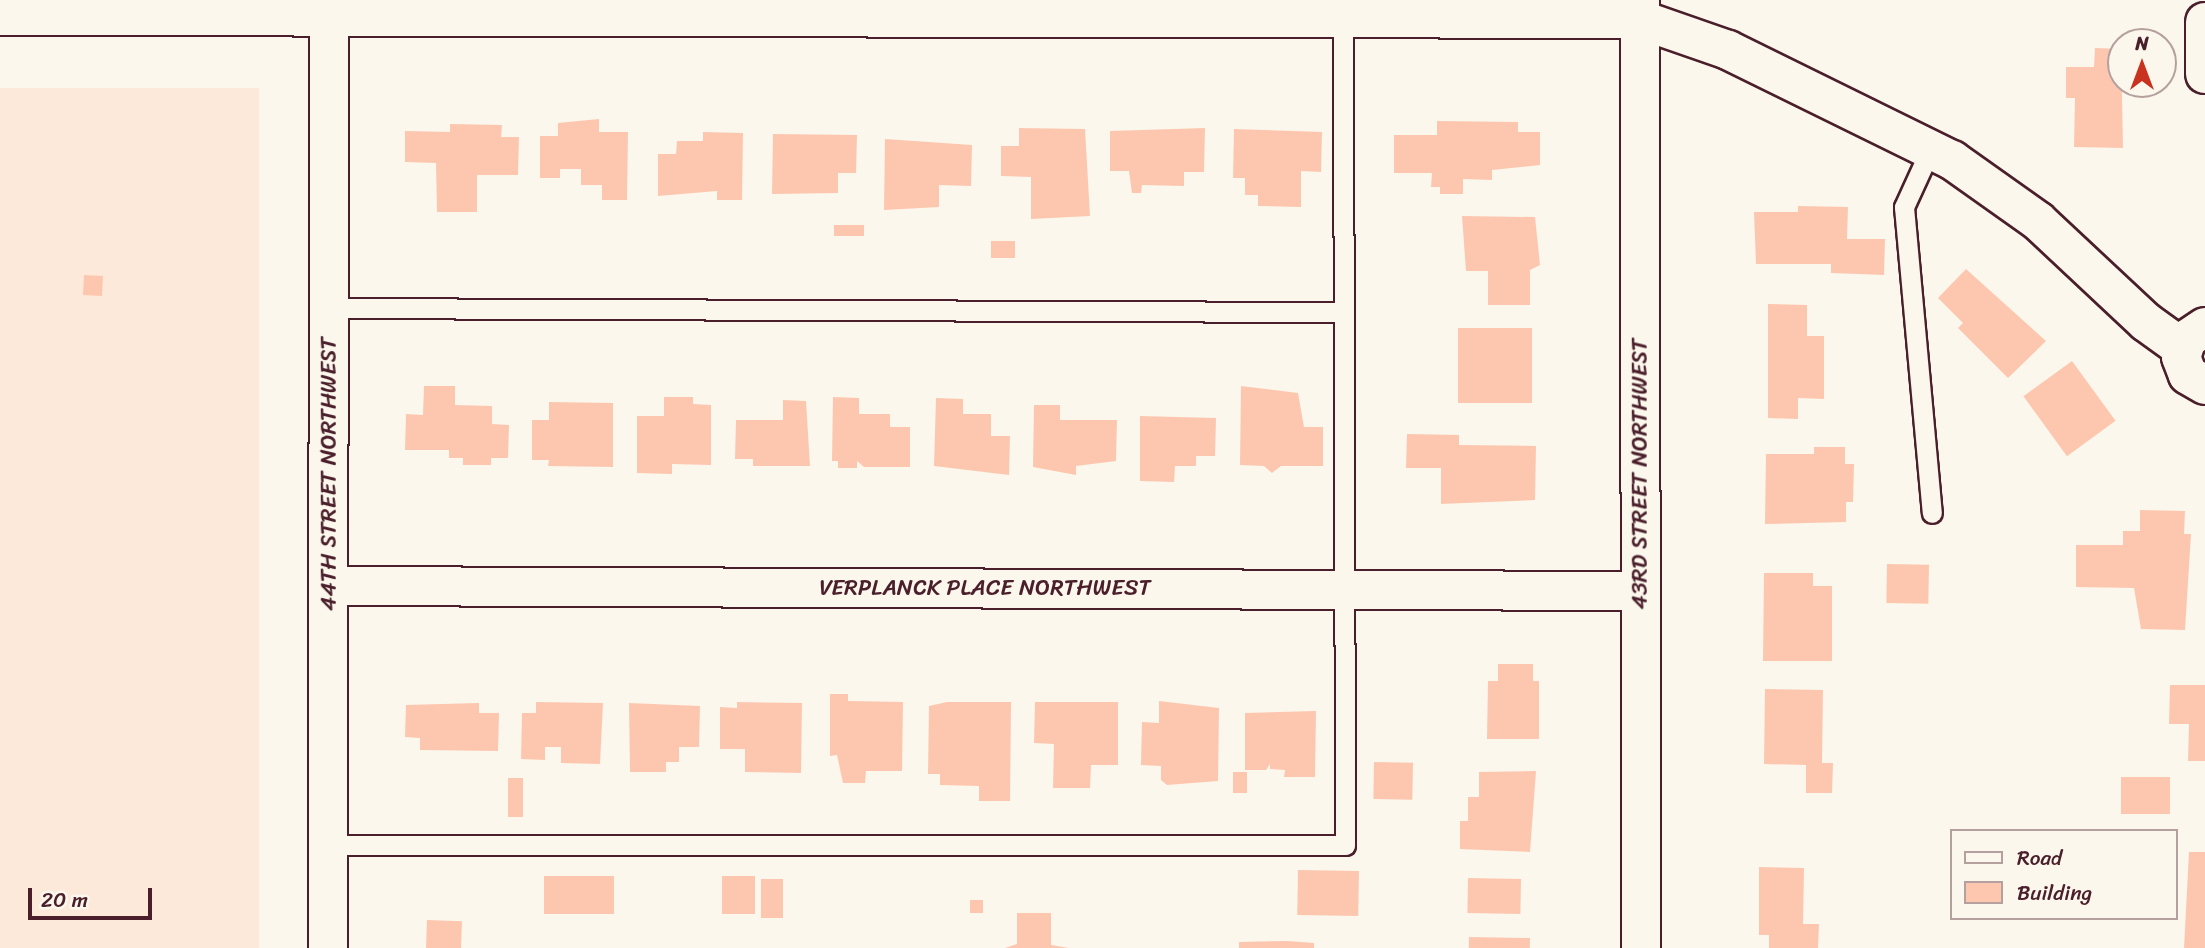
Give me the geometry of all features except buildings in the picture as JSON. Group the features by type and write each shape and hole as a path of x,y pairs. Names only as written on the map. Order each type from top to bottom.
{"street":[{"path":"0,16 329,8 1343,18 1639,9 1679,0"},
{"name":"44TH STREET NORTHWEST","path":"328,948 329,8"},
{"path":"1639,9 1931,148 2038,220 2146,322 2194,337 2188,375 2205,385"},
{"name":"43RD STREET NORTHWEST","path":"1639,9 1641,948"},
{"path":"2205,22 2205,75"},
{"name":"VERPLANCK PLACE NORTHWEST","path":"329,586 1640,590"}],"lane":[{"path":"329,845 1345,845 1343,18"},
{"path":"1931,148 1904,207 1932,513"},
{"path":"329,308 1343,312"}],"shaded area":[{"path":"0,88 259,88 259,948 0,948"}]}
